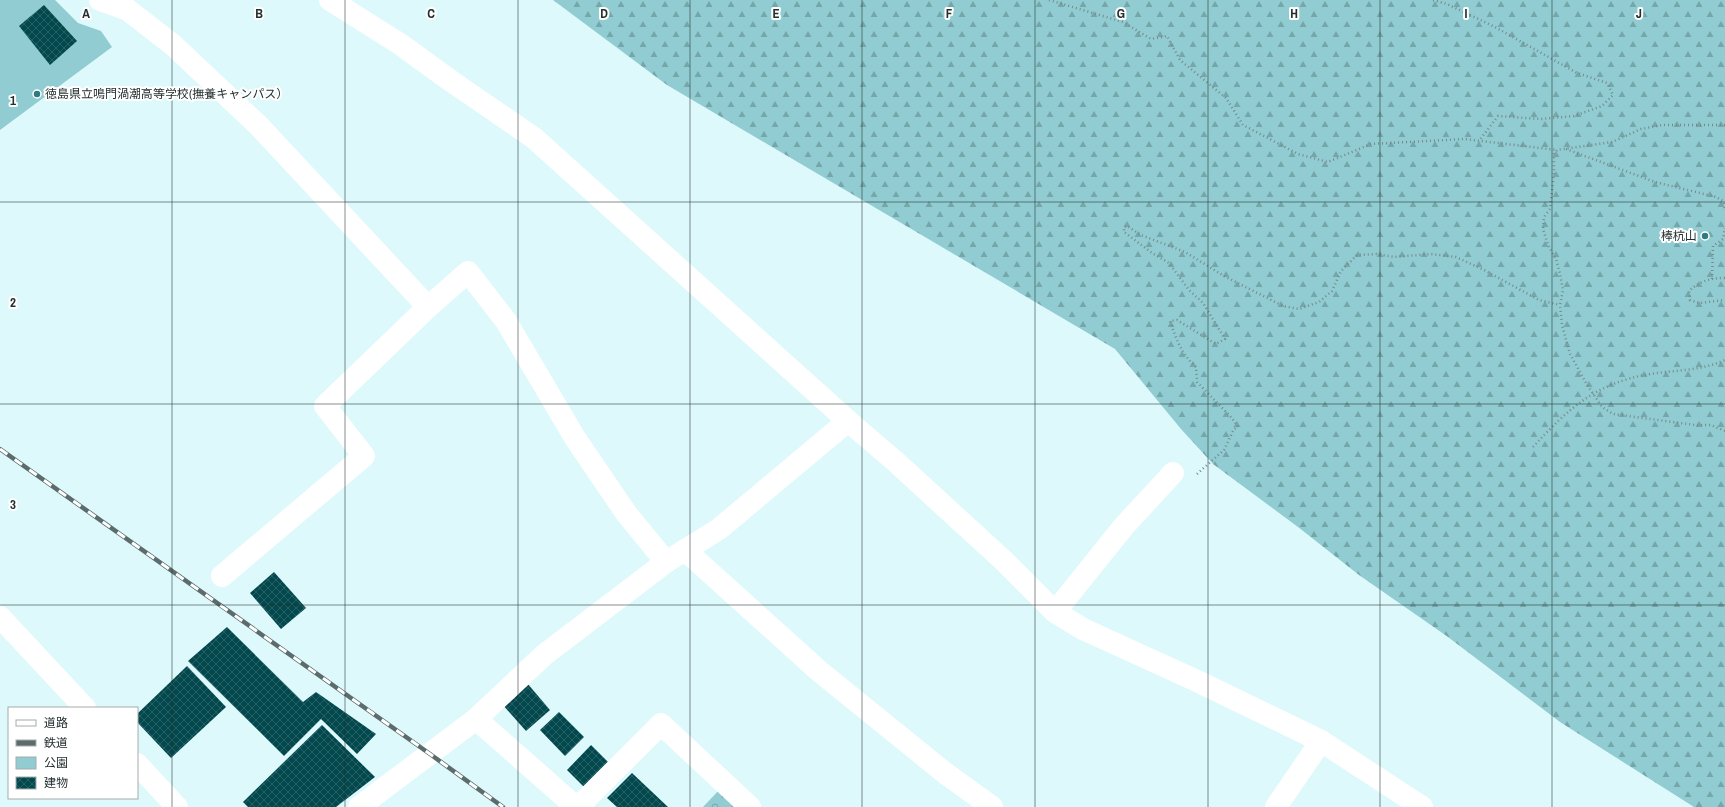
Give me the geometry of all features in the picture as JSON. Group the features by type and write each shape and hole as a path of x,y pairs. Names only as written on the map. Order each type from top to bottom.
{"street":[{"path":"100,0 128,10 173,45 258,125 428,307"},
{"path":"330,0 400,44 534,138 848,421 896,462 1004,561 1055,612 1083,629 1197,681 1321,741 1422,807"},
{"path":"222,576 364,456 325,406 428,307 468,272 506,321 575,438 626,513 666,562"},
{"path":"359,807 476,719 544,655 666,562 719,529 848,421"},
{"path":"1055,612 1124,526 1173,473"},
{"path":"685,550 819,671 945,773 992,807"},
{"path":"0,617 84,707"},
{"path":"476,719 577,807 661,724 750,807"},
{"path":"1276,807 1321,741"},
{"path":"138,765 177,807"}],"path":[{"path":"1048,0 1123,22 1151,39 1167,36 1180,60 1226,98 1243,125 1298,154 1328,162 1371,144 1464,139 1557,150 1612,142 1641,129 1662,124 1725,125"},
{"path":"1433,0 1447,4 1495,27 1578,73 1607,83 1613,95 1602,106 1574,116 1541,119 1498,116 1479,141"},
{"path":"1565,149 1655,182 1716,197 1723,201 1725,209"},
{"path":"1557,150 1554,154 1554,173 1550,209 1544,217 1543,229 1548,246 1556,259 1560,274 1563,290 1560,305 1562,325 1570,354 1593,393 1602,408 1613,414 1695,426 1711,425 1725,431"},
{"path":"1194,477 1224,450 1234,429 1238,427 1232,418 1198,382 1196,367 1188,360 1181,348 1170,321 1177,320 1216,344 1225,339 1203,303 1189,290 1169,263 1152,253 1124,232 1124,227 1127,226 1141,235 1185,252 1224,276 1283,306 1299,309 1319,302 1332,291 1341,271 1357,255 1376,254 1394,257 1431,254 1456,257 1484,270 1539,300 1560,305"},
{"path":"1712,279 1713,246 1723,239 1725,228"},
{"path":"1725,278 1712,279 1698,283 1688,291 1690,300 1699,303 1725,300"},
{"path":"1533,447 1577,404 1593,393 1612,384 1649,374 1684,370 1718,363 1725,360"}],"green space":[{"name":"徳島県立鳴門渦潮高等学校(撫養キャンパス）","path":"0,0 55,0 78,23 101,31 112,47 0,130"},
{"path":"553,0 1725,0 1725,807 1694,807 1560,722 1448,637 1359,575 1298,527 1213,464 1181,429 1115,349 667,85"},
{"path":"721,788 741,807 703,807"}],"building":[{"path":"44,5 77,41 50,65 19,26"},
{"path":"274,572 306,608 281,629 250,593"},
{"path":"227,627 303,702 316,692 376,734 357,754 321,719 284,756 188,661"},
{"path":"187,666 226,707 171,758 138,723 138,713"},
{"path":"527,683 550,710 526,731 502,704"},
{"path":"559,712 584,737 565,756 540,730"},
{"path":"322,725 375,777 336,807 248,807 243,802"},
{"path":"591,745 610,764 585,788 567,770"},
{"path":"632,773 668,807 617,807 607,798"}],"railway":[{"path":"0,449 503,807"}],"place":[{"name":"徳島県立鳴門渦潮高等学校(撫養キャンパス）","path":"37,94"},
{"name":"棒杭山","path":"1705,236"}]}
